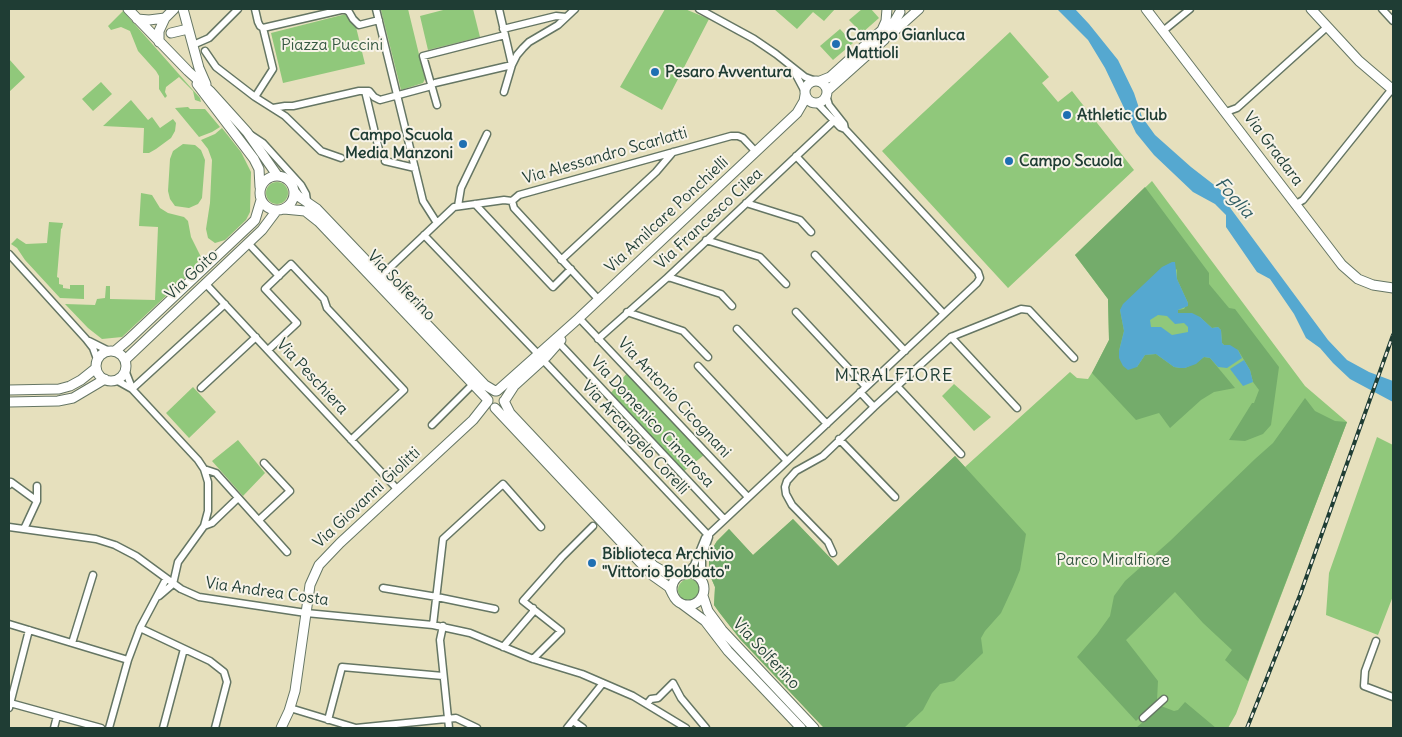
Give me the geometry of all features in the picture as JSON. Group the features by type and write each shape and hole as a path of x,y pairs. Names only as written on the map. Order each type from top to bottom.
{"main road":[{"name":"Via Solferino","path":"128,9 210,91 247,132 277,175 287,178 298,196 317,209 485,385 502,394 510,413 654,566 668,574 696,575 702,580 703,596 708,610 722,630 814,728"},
{"path":"159,42 165,18 174,9"},
{"path":"183,9 202,75 210,91"},
{"name":"Via Amilcare Ponchielli","path":"505,401 514,386 579,318 797,113 804,101 807,84 830,77 882,30 888,9 896,12 903,10"},
{"path":"884,40 919,9"},
{"name":"Via Gradara","path":"1146,9 1342,265 1358,279 1373,285 1391,288"},
{"path":"1311,9 1359,61 1392,89"},
{"name":"Via Amilcare Ponchielli","path":"776,133 806,112 815,103 822,101 827,93 884,40 903,10"},
{"path":"138,19 165,18"},
{"path":"171,33 188,29"},
{"name":"Via Solferino","path":"188,71 254,159 259,170 261,200 267,208 305,211 320,222 652,575 669,587 673,595 682,604 704,621 728,651 801,728"},
{"path":"817,81 825,85 827,93"},
{"path":"804,93 808,100 815,103"},
{"path":"260,187 267,178 277,175"},
{"path":"280,209 292,201 294,191"},
{"name":"Via Goito","path":"9,390 65,388 81,380 97,364 100,355 112,351 128,340 255,220 261,200"},
{"name":"Via Goito","path":"125,360 266,226 280,209"},
{"name":"Via Amilcare Ponchielli","path":"496,391 559,343 579,318"},
{"path":"9,402 58,401 73,398 105,380 116,380 126,370 125,360 123,356 112,351"},
{"path":"97,364 98,373 105,380"},
{"path":"496,391 490,394 491,404 500,407 505,401"},
{"name":"Via Giovanni Giolitti","path":"281,728 290,708 297,678 310,585 319,565 491,404"},
{"path":"673,595 673,586 678,577 684,574"},
{"path":"682,604 692,605 703,596"}],"street":[{"path":"193,45 209,38 238,9"},
{"path":"255,9 258,22 263,28 273,69 255,97"},
{"path":"376,9 423,201 437,223"},
{"path":"499,9 512,65"},
{"path":"504,92 517,55 529,42 558,25 575,9"},
{"path":"699,9 762,44 805,78 817,81"},
{"path":"1163,30 1190,9"},
{"path":"1382,9 1393,20"},
{"path":"263,28 341,10 350,12 353,19 359,24 379,20"},
{"path":"438,105 434,90 430,85 423,56 556,16 566,18"},
{"path":"1226,112 1237,108 1327,27"},
{"path":"507,44 517,55"},
{"path":"205,51 216,67 281,114 321,152 341,158"},
{"path":"273,108 293,106 365,90 380,100 430,85 512,65"},
{"path":"792,68 804,93"},
{"path":"1296,204 1302,200 1392,89"},
{"path":"365,90 380,154"},
{"path":"827,93 829,105 836,119"},
{"path":"684,574 694,565 702,542 709,534 977,283 980,278 978,272 846,129 815,103"},
{"path":"281,114 293,106"},
{"name":"Via Francesco Cilea","path":"598,339 668,277 836,119"},
{"name":"Via Solferino","path":"247,132 263,143 300,185 306,194 307,201"},
{"path":"381,276 450,210 458,206 461,188 487,134"},
{"name":"Via Alessandro Scarlatti","path":"458,206 504,200 512,201 520,195 731,136 743,138 756,152"},
{"path":"562,260 656,172 674,151"},
{"path":"796,156 944,314"},
{"path":"385,161 415,168"},
{"path":"512,201 514,208 599,300"},
{"path":"746,203 800,220 811,232"},
{"path":"475,204 553,286 571,270"},
{"name":"Via Arcangelo Corelli","path":"424,235 709,534"},
{"path":"706,240 760,256 786,284"},
{"path":"248,243 279,276"},
{"path":"9,254 86,339 93,348 97,364"},
{"path":"815,255 905,351"},
{"path":"268,350 298,323 265,289 291,264 324,299 327,308 404,390 352,440"},
{"path":"668,277 721,294 732,306"},
{"name":"Via Peschiera","path":"205,284 398,490"},
{"path":"132,389 225,304"},
{"path":"833,553 828,542 792,505 786,494 785,487 791,475 823,456 839,439 951,337 1021,309 1029,310 1074,358"},
{"path":"627,312 683,331 708,357"},
{"path":"796,312 866,387"},
{"name":"Via Antonio Cicognani","path":"579,318 748,497"},
{"path":"738,329 826,424"},
{"path":"201,388 256,337"},
{"path":"951,337 1017,408"},
{"path":"86,339 112,351"},
{"name":"Via Domenico Cimarosa","path":"559,343 724,520"},
{"path":"698,366 787,461"},
{"path":"126,370 132,389"},
{"path":"116,380 132,389 198,460 204,469 208,482 208,511 204,526 178,562 174,584 163,591 153,603"},
{"path":"432,425 474,384"},
{"path":"897,386 962,454"},
{"path":"860,392 874,407"},
{"path":"839,439 895,497"},
{"path":"259,520 290,491 264,463"},
{"path":"204,469 216,474 287,552"},
{"path":"9,485 11,482 36,501"},
{"path":"433,625 443,540 503,484 541,527"},
{"path":"568,485 573,496 591,515 590,529"},
{"path":"24,530 36,501 37,486"},
{"path":"204,526 212,523 238,498"},
{"name":"Via Andrea Costa","path":"9,527 96,539 115,545 136,556 174,584 199,597 306,613 443,626 470,633 533,659 582,674 603,683 647,704 686,728"},
{"path":"533,659 561,631 523,600 590,529 603,528 622,549 635,557"},
{"path":"702,580 702,557 709,534"},
{"path":"72,643 93,574"},
{"path":"109,728 128,660 140,628 166,579"},
{"path":"383,588 494,609"},
{"path":"504,647 533,612 533,608"},
{"path":"9,624 128,660"},
{"path":"443,626 440,640 449,728"},
{"path":"140,628 210,660 224,672 227,682 215,728"},
{"path":"29,630 9,705 101,728"},
{"path":"1376,641 1365,671 1364,686 1393,697"},
{"path":"163,728 184,649"},
{"path":"328,720 342,667 443,676"},
{"path":"567,728 603,683"},
{"path":"647,704 651,699 658,698 673,683 681,698 706,728"},
{"path":"1143,718 1164,700"},
{"path":"290,708 357,728 384,727 456,718 477,728"},
{"path":"54,728 57,716"},
{"path":"699,728 700,721"},
{"path":"573,722 583,728"}],"green space":[{"path":"408,9 425,79 423,83 401,90 381,10"},
{"path":"447,9 473,9 480,37 428,50 420,16"},
{"name":"Pesaro Avventura","path":"665,9 685,9 709,19 662,110 620,87"},
{"path":"774,9 835,9 824,21 813,12 797,29"},
{"path":"862,9 871,9 879,18 862,33 849,20"},
{"path":"123,11 200,98 201,102 195,100 193,91 179,77 166,87 165,92 167,96 165,98 159,89 159,76 138,51 130,31 121,27 111,30 108,26"},
{"name":"Piazza Puccini","path":"346,14 356,27 365,64 283,83 271,33"},
{"name":"Campo Gianluca Mattioli","path":"840,29 853,43 833,60 820,46"},
{"name":"Campo Scuola","path":"1010,32 1049,77 1042,83 1058,102 1072,91 1134,170 1008,288 882,151"},
{"path":"9,59 25,77 9,92"},
{"path":"101,82 112,94 93,111 82,99"},
{"path":"131,100 148,120 152,117 160,128 173,119 176,123 175,131 171,138 149,153 143,153 144,128 103,126"},
{"path":"188,107 190,109 205,109 220,127 199,137 175,108"},
{"path":"222,128 241,152 251,172 250,212 246,220 225,240 215,243 208,238 206,229 210,203 212,160 208,149 201,140 215,134"},
{"path":"183,144 195,145 201,150 205,160 202,198 198,204 189,208 175,206 170,199 168,191 170,159 173,151"},
{"name":"Parco Miralfiore","path":"1152,181 1305,386 1347,422 1236,714 1228,728 824,728 740,639 714,605 715,587 709,573 709,556 712,549 729,529 753,555 793,519 838,566 955,456 965,467 1070,372 1077,378 1088,379 1109,340 1108,299 1075,255"},
{"path":"277,182 285,185 288,193 285,201 277,204 269,201 266,193 269,185"},
{"path":"1145,187 1209,273 1209,284 1229,308 1235,309 1279,367 1271,425 1263,434 1245,441 1229,440 1252,403 1254,403 1259,390 1253,382 1250,370 1238,350 1222,343 1221,330 1218,327 1212,328 1200,317 1178,313 1178,310 1184,309 1188,303 1177,279 1177,269 1120,310 1124,331 1119,351 1137,367 1145,355 1156,354 1174,367 1180,368 1196,363 1204,357 1210,358 1235,388 1214,392 1201,400 1170,428 1159,413 1136,420 1092,373 1109,340 1108,299 1075,255"},
{"path":"141,193 152,195 160,208 168,213 184,217 188,221 191,237 201,257 198,260 197,267 122,337 102,339 88,328 65,304 95,305 97,299 105,298 106,286 110,286 110,299 155,300 158,227 139,226"},
{"path":"49,222 63,223 57,277 59,278 59,284 63,285 63,288 70,289 70,285 84,285 84,299 60,298 25,260 17,248 11,244 17,238 26,244 47,243"},
{"path":"627,373 704,455 683,472 610,394"},
{"path":"954,384 991,417 974,431 942,396"},
{"path":"193,387 216,412 189,438 166,413"},
{"path":"1305,398 1315,411 1335,421 1347,422 1248,681 1225,660 1232,650 1203,623 1175,592 1126,640 1158,681 1157,701 1136,721 1077,657 1110,616 1114,596 1125,581 1273,443"},
{"path":"1377,437 1393,445 1393,596 1378,635 1326,615 1329,573"},
{"path":"238,440 265,473 243,496 212,461"},
{"path":"955,456 1026,534 1020,570 1013,587 1001,613 981,638 983,653 954,681 940,684 932,693 923,710 904,728 824,728 740,639 714,605 715,587 709,573 709,556 712,549 729,529 753,555 793,519 838,566"},
{"path":"689,579 697,582 700,590 697,598 689,601 681,598 678,590 681,582"},
{"path":"1185,702 1216,728 1136,728 1161,706 1174,711 1178,710"}],"water":[{"name":"Foglia","path":"1057,9 1075,9 1089,24 1118,60 1134,93 1142,117 1155,135 1222,191 1231,209 1328,340 1347,360 1369,372 1393,381 1393,402 1350,379 1320,348 1306,338 1294,314 1270,279 1257,272 1226,227 1226,215 1215,204 1193,192 1154,155 1136,133 1105,68 1088,40"},
{"path":"1175,262 1177,279 1188,303 1188,306 1178,310 1178,313 1192,313 1200,317 1212,328 1218,327 1221,330 1222,343 1238,350 1242,358 1227,368 1218,367 1210,358 1204,357 1196,364 1180,368 1174,367 1156,354 1145,355 1137,367 1128,370 1123,366 1119,358 1124,331 1120,310 1123,304 1162,267","holes":["1158,315 1167,316 1175,324 1184,323 1188,327 1188,332 1172,335 1161,327 1151,327 1150,320"]},
{"path":"1244,360 1250,370 1253,382 1243,386 1230,369"}],"railway":[{"path":"1247,728 1300,595 1393,335"}],"place":[{"name":"Campo Gianluca Mattioli","path":"836,44"},
{"name":"Pesaro Avventura","path":"655,72"},
{"name":"Athletic Club","path":"1067,115"},
{"name":"Campo Scuola Media Manzoni","path":"463,144"},
{"name":"Campo Scuola","path":"1009,161"},
{"name":"Biblioteca Archivio \"Vittorio Bobbato\"","path":"592,563"}],"district":[{"name":"MIRALFIORE","path":"894,376"}]}
